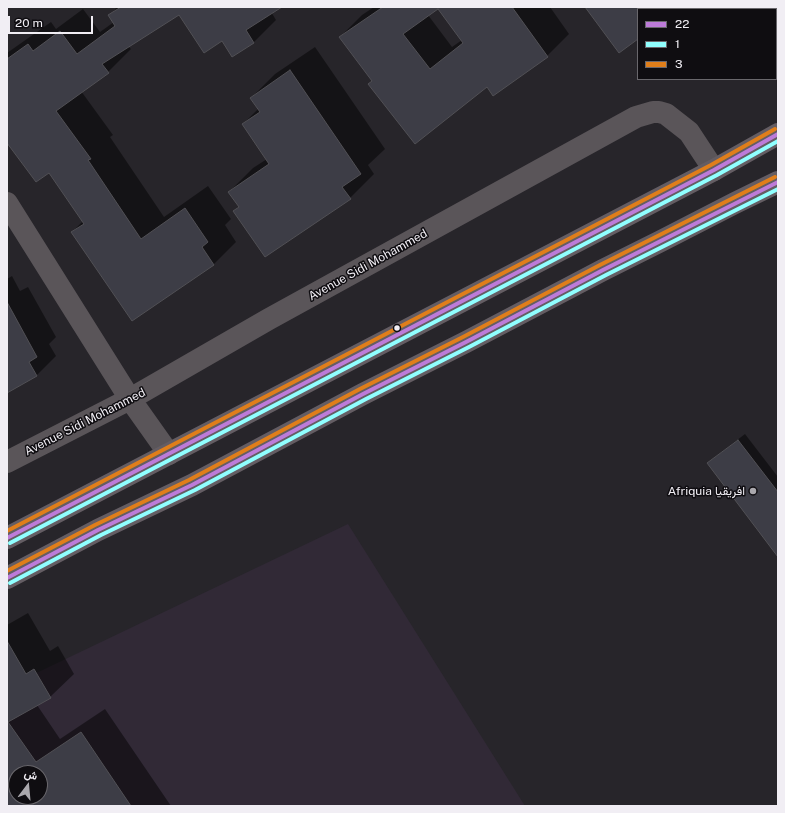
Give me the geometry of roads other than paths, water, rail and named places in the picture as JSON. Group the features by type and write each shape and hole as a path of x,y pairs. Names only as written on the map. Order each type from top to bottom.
{"main road":[{"path":"7,538 714,170 778,134"},
{"path":"7,578 98,530 192,485 362,394 778,182"}],"street":[{"name":"Avenue Sidi Mohammed","path":"7,462 130,399 269,319 636,117 652,112 666,114 689,132 714,170"},
{"path":"7,203 130,399 169,454"}],"place":[{"name":"Afriquia افريقيا","path":"753,491"}]}
